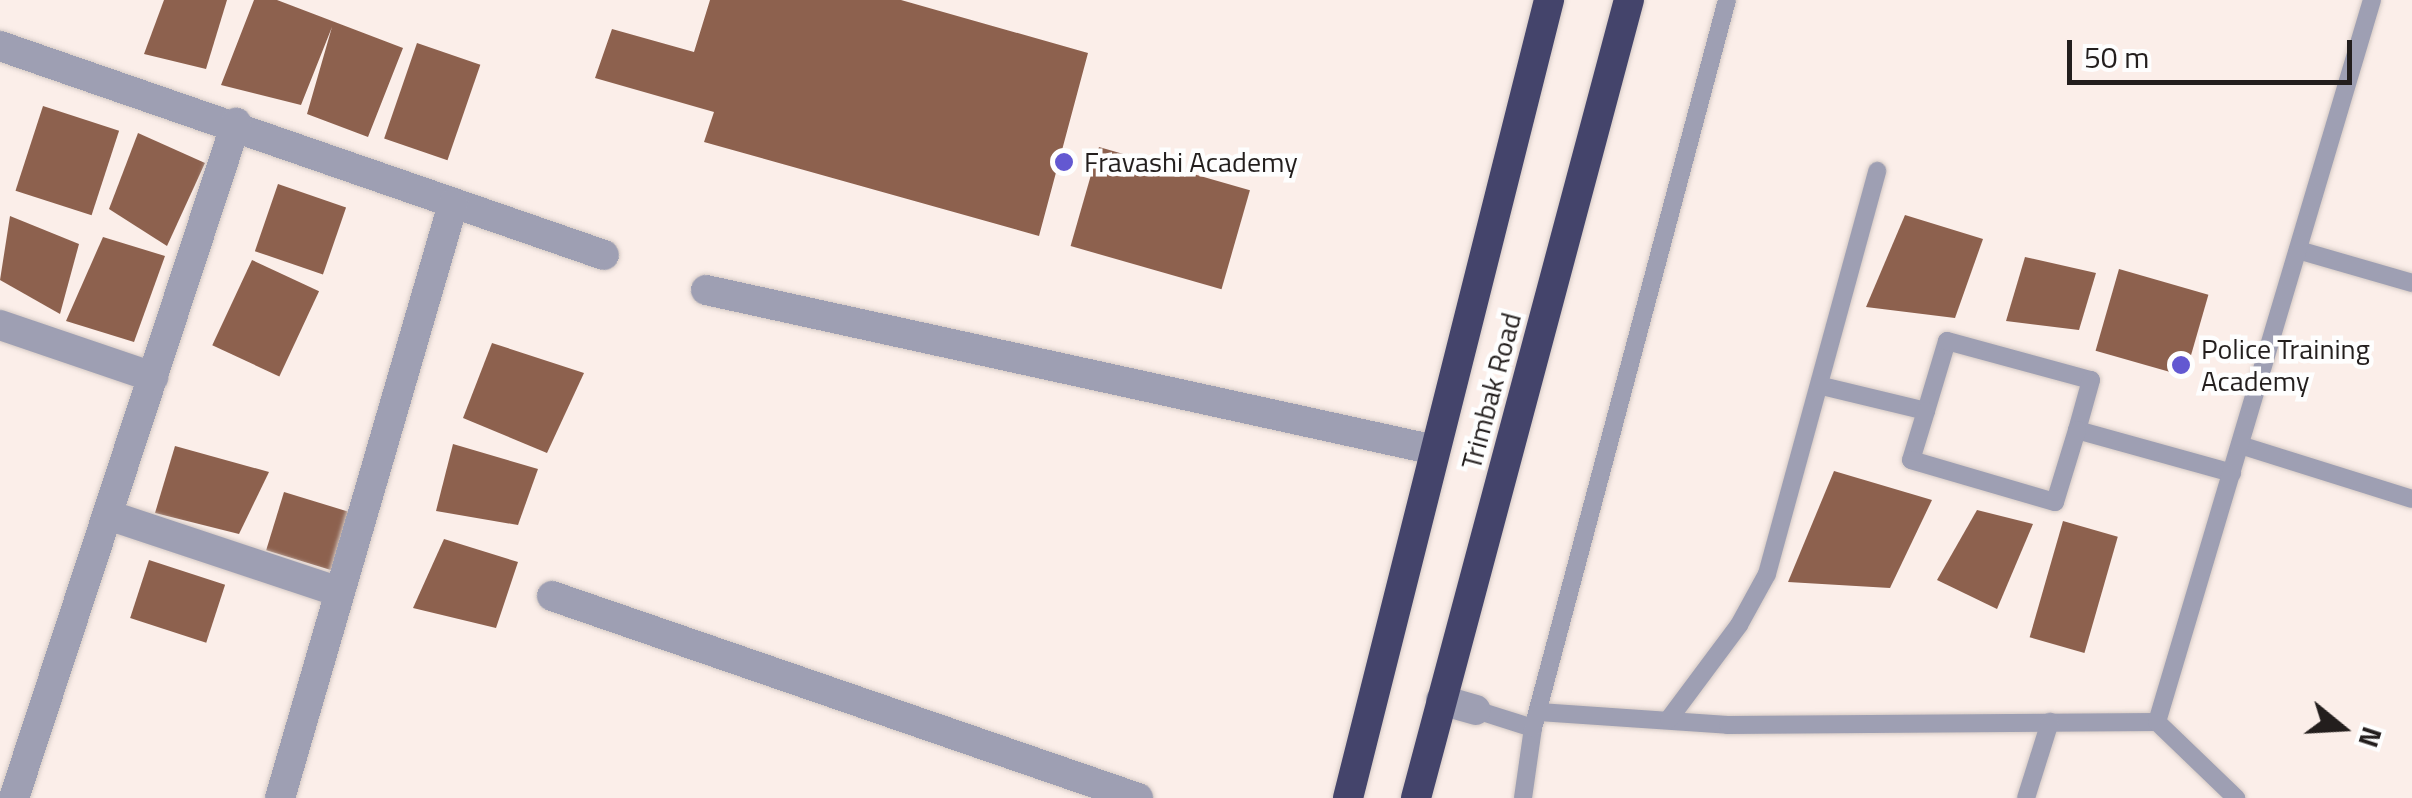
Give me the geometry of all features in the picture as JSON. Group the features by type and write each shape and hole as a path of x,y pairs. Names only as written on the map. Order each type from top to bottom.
{"highway":[{"name":"Trimbak Road","path":"1348,798 1549,0"},
{"name":"Trimbak Road","path":"1416,798 1629,0"}],"street":[{"path":"0,46 236,123 604,255"},
{"path":"14,798 236,123"},
{"path":"280,798 454,204"},
{"path":"706,290 1435,450"},
{"path":"0,325 153,376"},
{"path":"108,515 340,592"},
{"path":"552,596 1138,798"},
{"path":"1442,700 1476,710"}],"lane":[{"path":"1524,798 1536,720 1727,0"},
{"path":"2158,722 2372,0"},
{"path":"1670,719 1739,625 1767,574 1822,386 1877,171"},
{"path":"2298,250 2412,283"},
{"path":"1947,340 2091,380 2055,502 1912,460 1926,412 1947,340"},
{"path":"1822,386 1926,412"},
{"path":"2077,430 2232,473"},
{"path":"2240,444 2412,498"},
{"path":"1476,710 1536,720 2158,722 2236,798"},
{"path":"2026,798 2050,722"}],"building":[{"path":"164,0 227,0 206,69 144,54"},
{"path":"254,0 277,0 403,48 368,137 307,114 332,27 301,105 221,85"},
{"path":"710,0 901,0 1088,53 1039,236 704,142 714,112 595,78 612,29 694,52"},
{"path":"417,43 480,65 447,160 384,138"},
{"path":"43,106 119,131 92,215 15,191"},
{"path":"138,133 205,163 167,246 109,209"},
{"path":"1099,147 1250,190 1222,289 1071,246"},
{"path":"278,184 346,207 323,275 255,251"},
{"path":"1905,215 1983,239 1955,318 1866,307"},
{"path":"10,216 79,244 60,314 0,280"},
{"path":"103,237 165,256 134,342 66,321"},
{"path":"2025,257 2096,273 2079,330 2006,321"},
{"path":"252,260 319,291 279,376 212,345"},
{"path":"2119,269 2208,295 2185,376 2096,351"},
{"path":"492,343 584,373 547,453 463,418"},
{"path":"453,444 538,469 518,525 436,511"},
{"path":"175,446 269,472 239,534 155,513"},
{"path":"1834,471 1932,500 1890,588 1788,582"},
{"path":"284,492 351,512 333,571 266,550"},
{"path":"1977,510 2033,524 1997,609 1937,580"},
{"path":"2063,521 2118,537 2084,653 2030,637"},
{"path":"444,539 518,562 496,628 413,608"},
{"path":"149,560 225,585 206,643 130,618"}],"place":[{"name":"Fravashi Academy","path":"1064,162"},
{"name":"Police Training Academy","path":"2181,365"}]}
